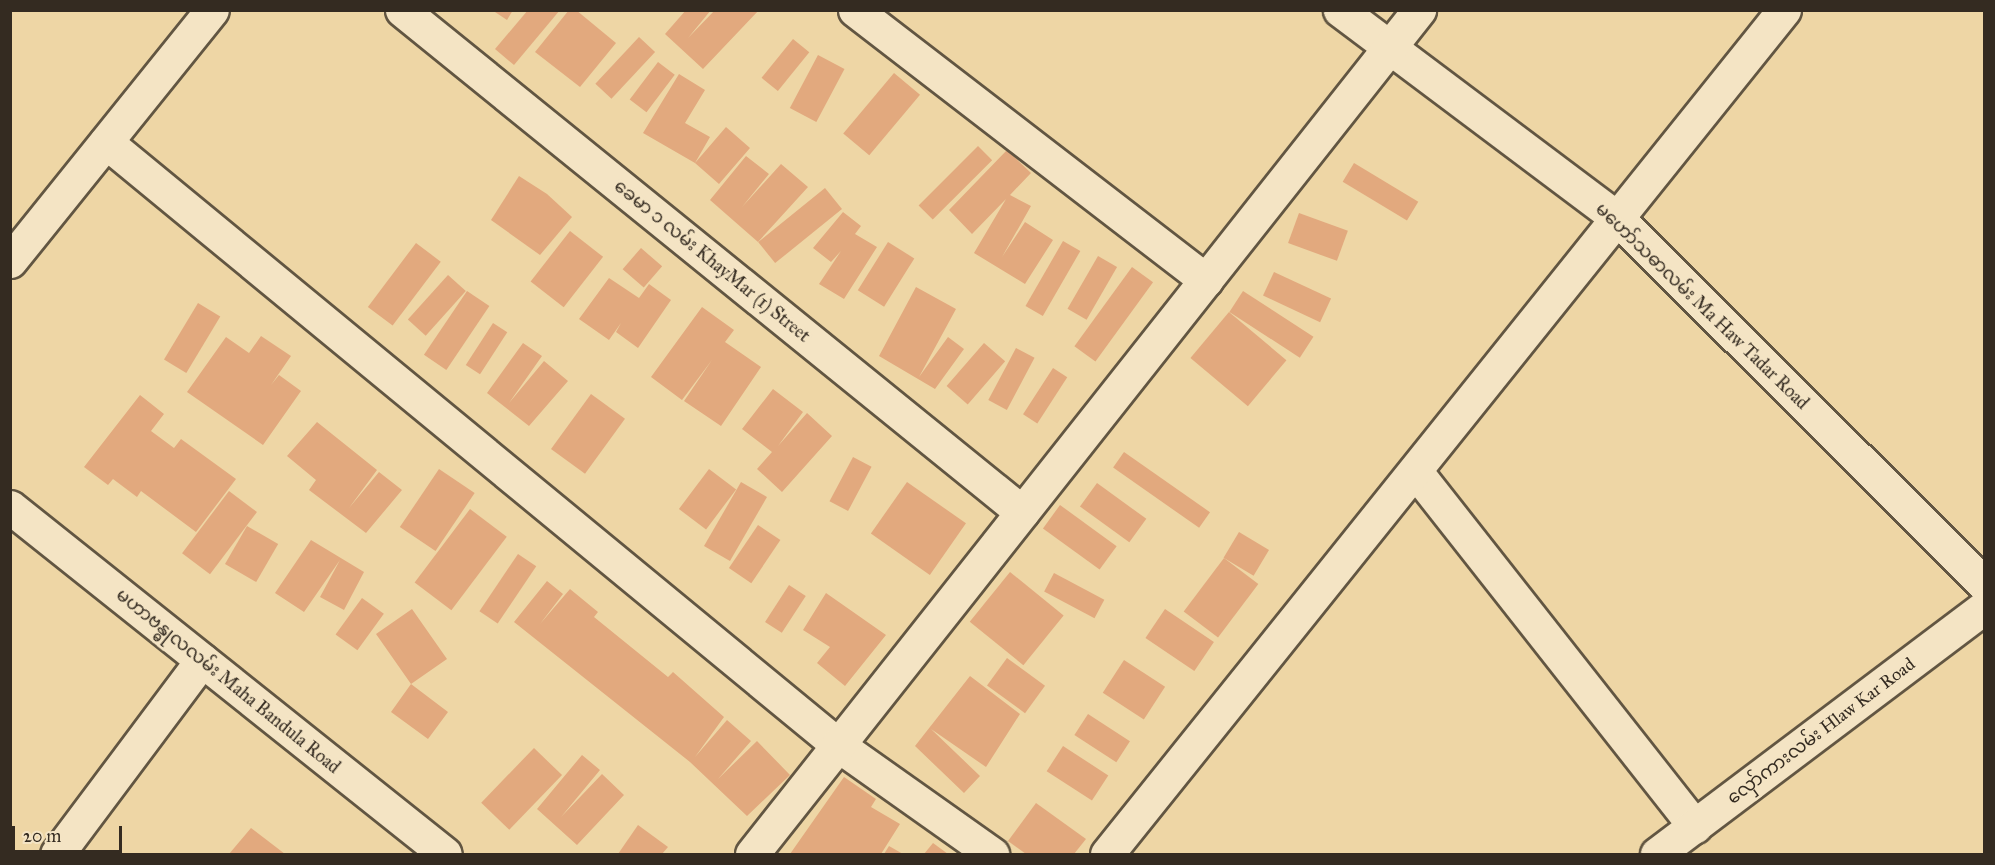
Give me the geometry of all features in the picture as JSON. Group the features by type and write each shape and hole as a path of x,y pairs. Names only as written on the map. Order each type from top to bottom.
{"street":[{"path":"10,261 212,10"},
{"name":"ခေမာ ၁ လမ်း KhayMar (1) Street","path":"402,10 1022,512"},
{"path":"855,10 1206,280"},
{"name":"မဟော်သဓာလမ်း Ma Haw Tadar Road","path":"1340,10 1617,219 1984,584"},
{"path":"752,855 1419,10"},
{"path":"1107,855 1784,10"},
{"path":"106,142 838,745 992,855"},
{"path":"1416,472 1695,826"},
{"name":"မဟာဗန္ဓုလလမ်း Maha Bandula Road","path":"10,507 201,660 426,849"},
{"name":"လှော်ကားလမ်း Hlaw Kar Road","path":"1658,855 1984,608"},
{"path":"57,855 201,660"}],"building":[{"path":"492,10 513,10 507,20"},
{"path":"528,10 560,10 514,65 495,49"},
{"path":"569,10 576,10 616,43 580,87 535,52"},
{"path":"686,10 711,10 688,38 715,10 759,10 703,69 665,34"},
{"path":"639,37 655,52 611,99 595,84"},
{"path":"793,39 809,52 778,91 762,78"},
{"path":"818,55 844,69 816,122 790,108"},
{"path":"658,62 675,75 646,112 630,100"},
{"path":"894,73 920,95 869,155 843,134"},
{"path":"679,74 705,90 685,123 710,137 695,163 643,133"},
{"path":"726,127 750,148 719,184 695,163"},
{"path":"978,146 992,160 933,220 919,205"},
{"path":"1007,150 1031,173 1010,195 1031,206 1002,257 1025,222 1053,240 1025,284 974,253 1006,199 972,234 949,210"},
{"path":"746,156 769,174 742,207 781,164 808,187 758,242 710,200"},
{"path":"1354,163 1418,202 1407,220 1343,182"},
{"path":"519,176 547,194 572,217 540,255 491,220"},
{"path":"825,188 842,209 775,263 758,242"},
{"path":"843,212 861,226 855,234 877,247 844,299 819,284 841,251 831,262 813,248"},
{"path":"1299,213 1348,231 1337,261 1288,243"},
{"path":"570,231 603,257 564,307 531,281"},
{"path":"1063,241 1080,251 1043,316 1026,306"},
{"path":"888,242 914,258 884,307 858,290"},
{"path":"416,243 441,262 393,326 368,307"},
{"path":"641,248 662,266 644,288 623,269"},
{"path":"1098,256 1117,267 1087,320 1068,309"},
{"path":"1132,267 1153,282 1095,362 1074,346"},
{"path":"1274,272 1331,299 1320,322 1263,296"},
{"path":"448,275 466,291 426,336 408,320"},
{"path":"609,278 639,298 649,284 671,300 638,348 616,332 621,323 609,340 579,319"},
{"path":"916,287 956,309 919,377 948,337 964,349 935,389 879,356"},
{"path":"467,291 489,306 446,370 424,355"},
{"path":"1243,291 1313,337 1300,358 1229,312"},
{"path":"198,303 220,316 186,373 164,360"},
{"path":"702,307 734,330 725,342 761,367 721,426 684,401 712,360 682,400 651,377"},
{"path":"1229,312 1286,360 1248,406 1190,358"},
{"path":"493,323 507,332 480,374 466,365"},
{"path":"261,336 291,356 271,385 279,375 301,391 263,445 187,392 226,337 249,353"},
{"path":"523,343 542,356 509,403 544,361 568,381 529,426 487,393"},
{"path":"984,343 1005,361 968,404 947,386"},
{"path":"1016,348 1035,358 1007,410 988,400"},
{"path":"1053,368 1067,377 1037,423 1023,414"},
{"path":"773,389 803,412 778,446 807,413 832,436 782,492 757,469 772,452 742,429"},
{"path":"591,394 625,419 585,474 551,449"},
{"path":"140,395 164,414 151,431 174,448 181,439 236,479 196,532 141,491 137,497 113,479 108,485 84,467"},
{"path":"317,422 377,470 349,508 379,472 402,490 366,533 309,490 316,480 287,456"},
{"path":"1124,452 1210,512 1199,528 1113,468"},
{"path":"853,457 872,467 848,511 830,501"},
{"path":"439,469 475,493 436,551 400,527"},
{"path":"709,469 736,489 706,529 679,509"},
{"path":"741,482 767,497 730,561 704,546"},
{"path":"907,482 966,523 930,575 871,534"},
{"path":"1097,483 1146,519 1129,542 1080,506"},
{"path":"229,491 257,512 210,574 182,553"},
{"path":"1060,505 1117,546 1100,570 1043,528"},
{"path":"470,509 507,537 451,610 415,582"},
{"path":"758,525 780,540 751,583 729,568"},
{"path":"247,526 278,544 256,582 225,564"},
{"path":"1239,532 1269,550 1254,576 1224,558"},
{"path":"311,540 364,572 344,610 320,597 340,560 304,612 275,593"},
{"path":"518,554 536,566 498,624 479,611"},
{"path":"1224,558 1258,584 1218,637 1184,612"},
{"path":"1010,572 1064,615 1023,665 970,622"},
{"path":"1054,573 1104,600 1094,618 1044,592"},
{"path":"547,581 563,594 540,624 570,589 598,612 594,617 668,677 673,672 724,717 695,757 727,720 751,741 718,779 757,741 790,775 747,816 690,762 514,622"},
{"path":"789,585 806,596 782,633 765,622"},
{"path":"826,593 886,635 845,686 817,663 830,647 803,630"},
{"path":"362,598 384,614 357,650 336,634"},
{"path":"412,609 447,659 411,684 376,634"},
{"path":"1165,609 1214,642 1194,671 1145,638"},
{"path":"1007,658 1045,686 1025,713 987,686"},
{"path":"1124,660 1165,687 1144,719 1103,693"},
{"path":"970,676 1020,714 986,767 931,729 980,776 964,793 915,746"},
{"path":"411,684 448,712 428,739 391,712"},
{"path":"1088,714 1130,741 1116,762 1074,735"},
{"path":"1063,746 1108,775 1092,801 1047,771"},
{"path":"534,748 562,775 509,830 481,803"},
{"path":"582,755 600,770 561,817 602,774 624,795 577,845 537,809"},
{"path":"844,777 876,799 871,807 900,824 881,854 790,854"},
{"path":"1036,803 1086,839 1074,854 1026,854 1008,841"},
{"path":"638,825 668,847 662,854 618,854"},
{"path":"251,828 285,854 229,854"},
{"path":"933,843 948,854 924,854"},
{"path":"889,846 903,854 884,854"}]}
